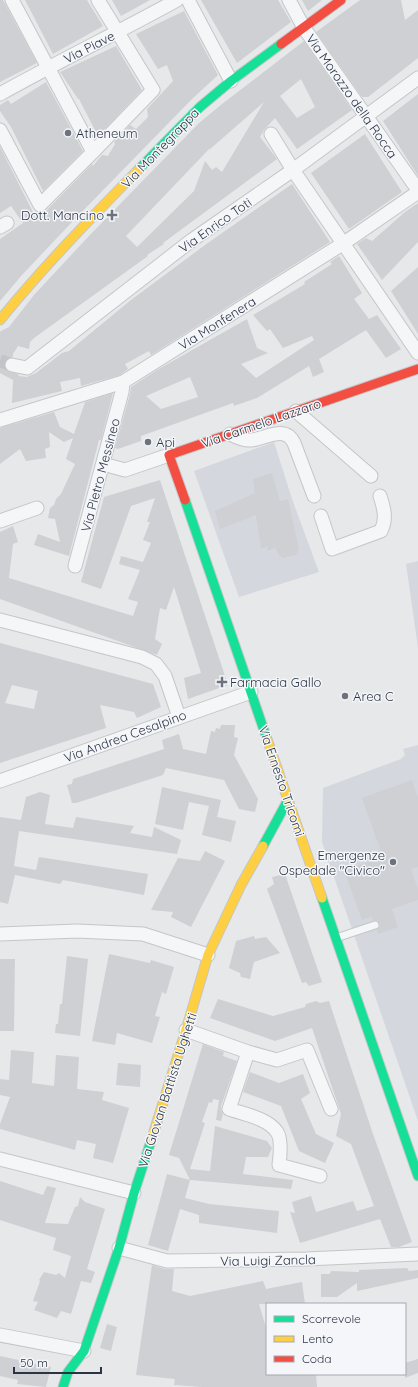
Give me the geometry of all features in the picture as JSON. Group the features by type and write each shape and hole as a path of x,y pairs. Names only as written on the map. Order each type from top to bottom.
{"street":[{"path":"12,0 93,152"},
{"path":"0,130 40,205 153,90 98,0"},
{"name":"Via Piave","path":"0,94 118,33 177,0"},
{"path":"188,0 231,81"},
{"name":"Via Morozzo della Rocca","path":"289,0 304,28 418,191"},
{"name":"Via Montegrappa","path":"0,320 26,288 86,224 200,107 231,81 341,0"},
{"name":"Via Enrico Toti","path":"12,365 27,368 192,240 293,170 418,78"},
{"path":"271,134 293,170 418,353"},
{"name":"Via Monfenera","path":"0,420 123,382 344,244 418,191"},
{"name":"Via Carmelo Lazzaro","path":"103,464 125,470 418,369"},
{"name":"Via Pietro Messineo","path":"75,566 122,392 123,382"},
{"path":"296,411 371,476"},
{"path":"230,434 243,439 251,440 277,433 290,437 294,443 314,496"},
{"name":"Via Ernesto Tricomi","path":"169,455 418,1176"},
{"path":"321,516 332,549 381,531 384,524 384,514 380,496"},
{"path":"0,521 37,508"},
{"path":"0,620 142,658 156,664 165,676 179,717"},
{"name":"Via Andrea Cesalpino","path":"0,781 251,692"},
{"name":"Via Giovan Battista Ughetti","path":"63,1387 68,1372 84,1351 119,1248 134,1194 208,955 241,886 288,800"},
{"path":"0,934 77,931 143,934 208,955"},
{"path":"186,1030 248,1052 277,1060 307,1050 331,1109"},
{"path":"248,1052 229,1109 264,1120 277,1132 281,1154 278,1166 320,1176"},
{"path":"0,1159 134,1194"},
{"name":"Via Luigi Zancla","path":"119,1248 167,1261 306,1259 418,1254"},
{"path":"0,1335 84,1351"}],"lane":[{"path":"336,938 375,925"}],"shaded area":[{"path":"274,442 292,499 319,572 239,597 194,471"},
{"path":"418,561 418,648 406,564"},
{"path":"418,745 418,1121 322,842 323,788 401,759 405,755 403,749"}],"building":[{"path":"0,0 3,0 37,63 0,82"},
{"path":"25,0 87,0 103,26 53,54"},
{"path":"112,0 150,0 121,16"},
{"path":"201,0 278,0 291,22 237,63"},
{"path":"302,0 322,0 308,11"},
{"path":"360,0 401,0 405,20 418,10 418,58 368,97 362,97 316,32"},
{"path":"184,11 218,75 192,99 72,222 22,275 0,301 0,239 23,223 11,206 0,213 0,147 36,218 41,213 46,211 92,164 93,166 102,155 108,156 115,144 114,142 130,125 136,129 148,117 147,109 173,81 167,65 158,69 136,34"},
{"path":"304,41 352,110 297,149 275,118 260,137 277,159 163,243 164,244 147,255 148,256 34,338 30,342 29,349 18,346 13,354 13,357 6,360 4,364 7,371 18,374 19,376 27,377 36,373 62,353 69,351 131,300 205,245 292,184 330,242 151,355 149,351 125,364 128,369 120,375 81,386 80,378 60,382 62,391 12,403 13,380 0,373 0,332 9,327 34,295 88,237 199,123","holes":["301,79 315,107 297,118 280,96","264,102 222,172 216,167 212,170 205,161 194,191 137,247 126,236 210,148 209,150"]},
{"path":"116,46 142,90 98,136 79,99 60,72"},
{"path":"46,82 83,151 43,191 11,127 0,111 0,105 8,100 11,104"},
{"path":"418,94 418,176 383,121"},
{"path":"365,134 402,192 349,229 311,173"},
{"path":"418,203 418,242 382,280 357,244 366,238 372,241 405,212"},
{"path":"339,256 362,293 354,299 369,319 377,315 401,349 386,358 366,330 319,359 324,372 313,377 309,366 257,398 234,406 233,403 141,436 141,441 118,449 115,448 131,387 157,370 247,319 257,348 268,353 241,364 256,378 314,340 312,336 283,348 270,329 267,331 253,315 305,284 304,282 332,264 330,262","holes":["190,377 198,397 161,409 146,396"]},
{"path":"418,267 418,334 391,291"},
{"path":"113,393 101,440 99,440 69,556 34,545 38,534 60,542 55,519 48,518 50,508 54,505 56,499 61,494 75,464 66,459 73,438 64,442 49,432 50,447 45,449 46,458 26,461 20,449 0,464 0,428 54,412 60,427 74,434 85,402"},
{"path":"272,473 280,501 288,499 299,549 296,555 283,558 279,555 275,548 267,551 268,546 261,549 256,515 220,529 215,511 255,493 253,479"},
{"path":"160,480 228,685 188,699 184,678 201,673 174,587 166,610 160,608 155,639 162,644 157,655 0,599 0,532 13,526 18,542 13,544 9,578 133,616 138,602 128,599 140,570 119,564 121,556 143,562 151,543 143,540 150,522 147,522 155,498 131,506 101,589 81,582 104,497"},
{"path":"0,643 153,684 161,707 137,718 134,712 100,705 106,728 0,763","holes":["12,685 38,691 34,709 5,703"]},
{"path":"221,725 235,725 234,737 238,738 234,755 258,799 255,812 239,809 224,780 166,768 163,775 72,803 67,785 72,784 73,779 164,749 162,740 179,734 183,749 206,754 211,731 215,732 216,728 220,729"},
{"name":"Emergenze Ospedale \"Civico\"","path":"412,780 418,798 418,867 411,869 418,889 418,900 392,909 398,927 378,934 377,930 380,926 378,921 373,920 372,916 362,920 344,870 383,857 362,798"},
{"path":"162,787 221,800 217,817 236,821 231,842 202,835 209,806 189,802 183,830 155,824"},
{"path":"40,792 50,795 45,824 73,828 76,817 134,826 130,833 152,837 154,827 181,840 177,854 19,831 14,866 36,870 39,857 148,874 144,895 63,880 60,884 15,875 8,904 0,902 0,817 21,820 26,797"},
{"path":"205,851 225,861 191,927 171,917 173,912 151,910 178,858 200,861"},
{"path":"285,874 322,982 309,986 306,982 302,983 267,889 274,884 272,877"},
{"path":"254,936 255,939 266,937 280,953 254,962 250,979 241,977 240,973 229,968 236,941"},
{"path":"109,954 150,963 151,960 174,967 166,994 162,992 155,1016 160,1017 152,1043 117,1033 115,1045 92,1041"},
{"path":"67,956 88,959 80,1036 55,1033 56,1024 58,1024 60,1004 62,1004"},
{"path":"0,959 15,959 14,1031 0,1031"},
{"path":"218,999 273,1016 305,1007 306,1004 316,1001 320,1003 329,1001 373,1134 412,1242 399,1247 391,1247 380,1219 300,1243 290,1212 295,1213 292,1202 311,1196 316,1212 353,1201 357,1211 374,1206 351,1144 336,1136 341,1114 312,1028 275,1041 210,1018"},
{"path":"203,1044 224,1052 223,1056 237,1061 221,1106 223,1114 221,1121 216,1120 219,1100 213,1099 212,1103 209,1102 202,1122 205,1123 190,1169 210,1171 215,1126 267,1141 272,1148 268,1157 246,1157 243,1174 293,1180 291,1189 190,1180 179,1158 169,1155"},
{"path":"11,1050 34,1052 32,1083 54,1086 56,1055 79,1057 77,1089 104,1092 102,1100 129,1108 113,1163 93,1158 96,1144 77,1140 75,1150 0,1129 0,1124 10,1097 0,1095 0,1079 9,1080"},
{"path":"118,1063 141,1065 140,1087 116,1085"},
{"path":"250,1072 279,1083 303,1074 310,1093 301,1099 316,1134 334,1143 325,1163 299,1151 281,1106 243,1092"},
{"path":"167,1174 190,1180 185,1198 209,1204 279,1211 277,1233 199,1223 199,1215 180,1209 168,1251 148,1245"},
{"path":"0,1181 43,1195 47,1186 56,1188 45,1223 68,1224 75,1207 78,1206 80,1197 85,1202 105,1209 87,1269 95,1272 91,1283 81,1281 71,1314 61,1311 57,1318 34,1310 38,1302 33,1301 40,1281 39,1280 44,1272 56,1275 59,1273 65,1278 71,1256 53,1250 56,1238 0,1220"},
{"path":"152,1265 165,1269 174,1269 172,1291 190,1296 263,1281 266,1289 302,1282 305,1303 259,1304 266,1328 266,1375 316,1375 317,1387 202,1387 174,1385 175,1379 136,1375"},
{"path":"407,1268 409,1271 418,1270 418,1278 357,1291 357,1283 337,1297 321,1297 321,1274 330,1274 331,1271 359,1272 359,1270"},
{"path":"107,1324 117,1327 111,1351 100,1348"},
{"path":"0,1356 51,1367 46,1387 17,1384 18,1380 0,1376"},
{"path":"418,1359 418,1373 405,1378 406,1363"}],"tunnel":[{"path":"0,361 12,365"}],"traffic: fast":[{"path":"139,169 200,107 231,81 281,44"},
{"path":"185,500 267,739"},
{"path":"263,846 288,800"},
{"path":"322,898 418,1176"},
{"path":"63,1387 68,1372 84,1351 119,1248 134,1193 151,1141"}],"traffic: slow":[{"path":"0,320 50,262 139,169"},
{"path":"267,739 322,898"},
{"path":"151,1141 208,955 241,885 263,846"}],"traffic: jam":[{"path":"281,44 341,0"},
{"path":"185,500 169,455 418,369"}],"place":[{"name":"Atheneum","path":"68,133"},
{"name":"Dott. Mancino","path":"112,215"},
{"name":"Api","path":"148,442"},
{"name":"Farmacia Gallo","path":"222,682"},
{"name":"Area C","path":"345,696"},
{"name":"Emergenze Ospedale \"Civico\"","path":"393,862"}]}
